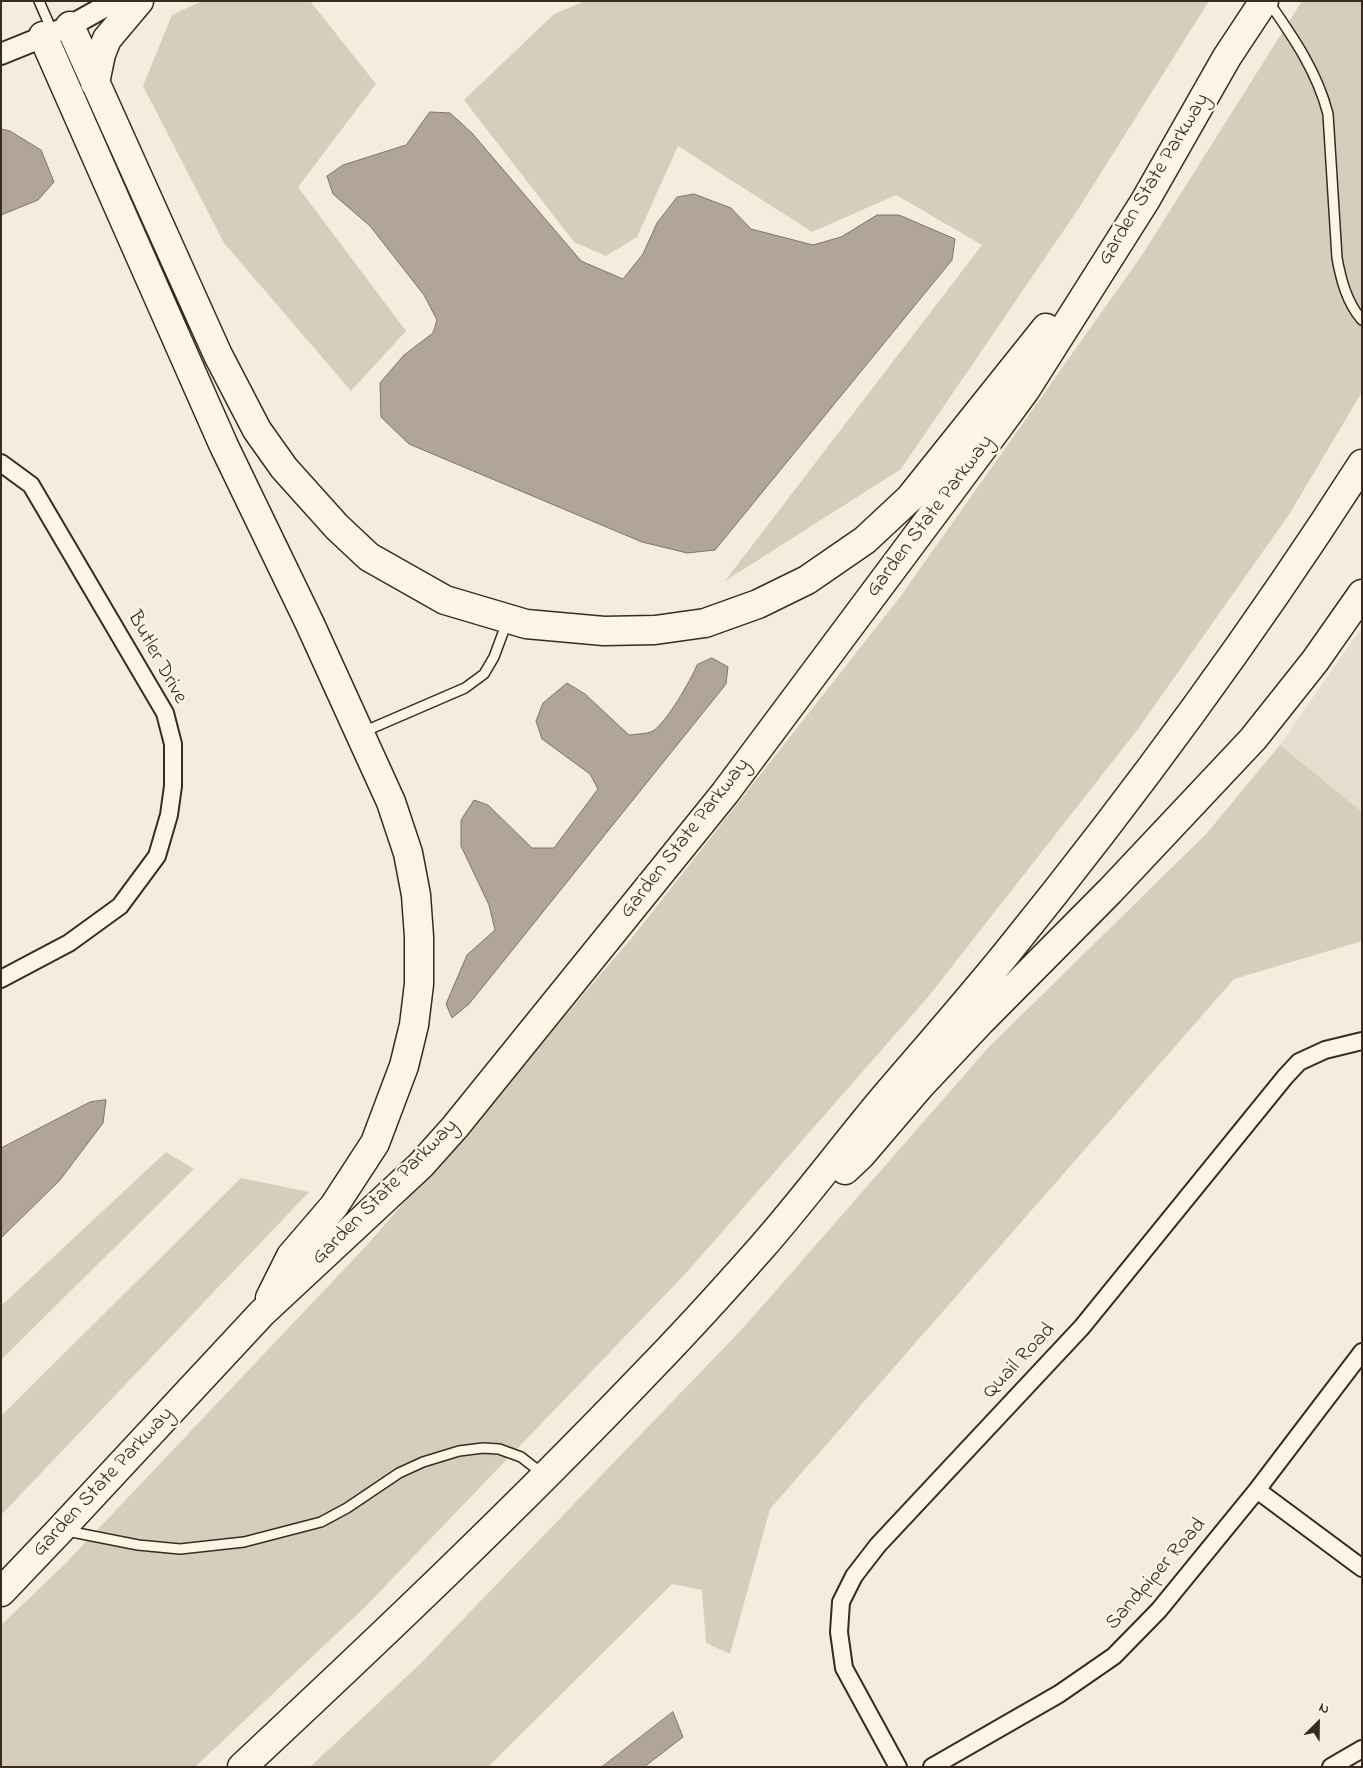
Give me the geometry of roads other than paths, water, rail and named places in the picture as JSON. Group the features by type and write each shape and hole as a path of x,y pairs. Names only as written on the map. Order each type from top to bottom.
{"highway":[{"path":"95,83 101,54 108,39 139,1"},
{"name":"Garden State Parkway","path":"1,1592 62,1530 262,1313 421,1165 444,1140 725,792 1026,389 1145,200 1227,57 1264,1"},
{"path":"55,32 95,83 218,356 257,430 284,468 337,527 369,557 445,600 526,624 604,631 655,630 704,623 758,604 807,580 865,540 910,498 1094,269 1145,200"},
{"path":"55,32 224,446 310,624 391,802 408,853 416,895 419,937 419,984 414,1025 404,1066 376,1143 334,1206 291,1256 262,1313"},
{"path":"242,1767 339,1676 545,1476 647,1373 763,1246 845,1144 1004,956 1096,840 1190,715 1289,574 1362,464"},
{"path":"796,1207 830,1182 861,1155 920,1086 981,1021 1110,891 1253,739 1284,702 1362,594"}],"street":[{"path":"1,54 55,32 115,1"},
{"name":"Butler Drive","path":"1,463 31,485 165,713 173,744 173,786 169,815 156,856 120,906 69,943 1,979"},
{"name":"Quail Road","path":"898,1767 844,1668 839,1632 841,1602 854,1576 878,1545 1082,1327 1294,1067 1299,1062 1324,1050 1362,1041"},
{"name":"Sandpiper Road","path":"932,1767 1059,1694 1114,1656 1159,1610 1257,1490 1362,1352"},
{"path":"1257,1490 1362,1568"},
{"path":"1331,1767 1362,1749"}],"lane":[{"path":"39,1 55,32"},
{"path":"1268,1 1307,60 1323,96 1328,114 1337,258 1352,309 1362,320"},
{"path":"360,733 465,688 484,674 494,657 508,619"},
{"path":"62,1530 138,1545 180,1549 244,1542 321,1522 347,1508 399,1473 423,1462 459,1451 483,1448 500,1449 521,1457 545,1476"}]}
